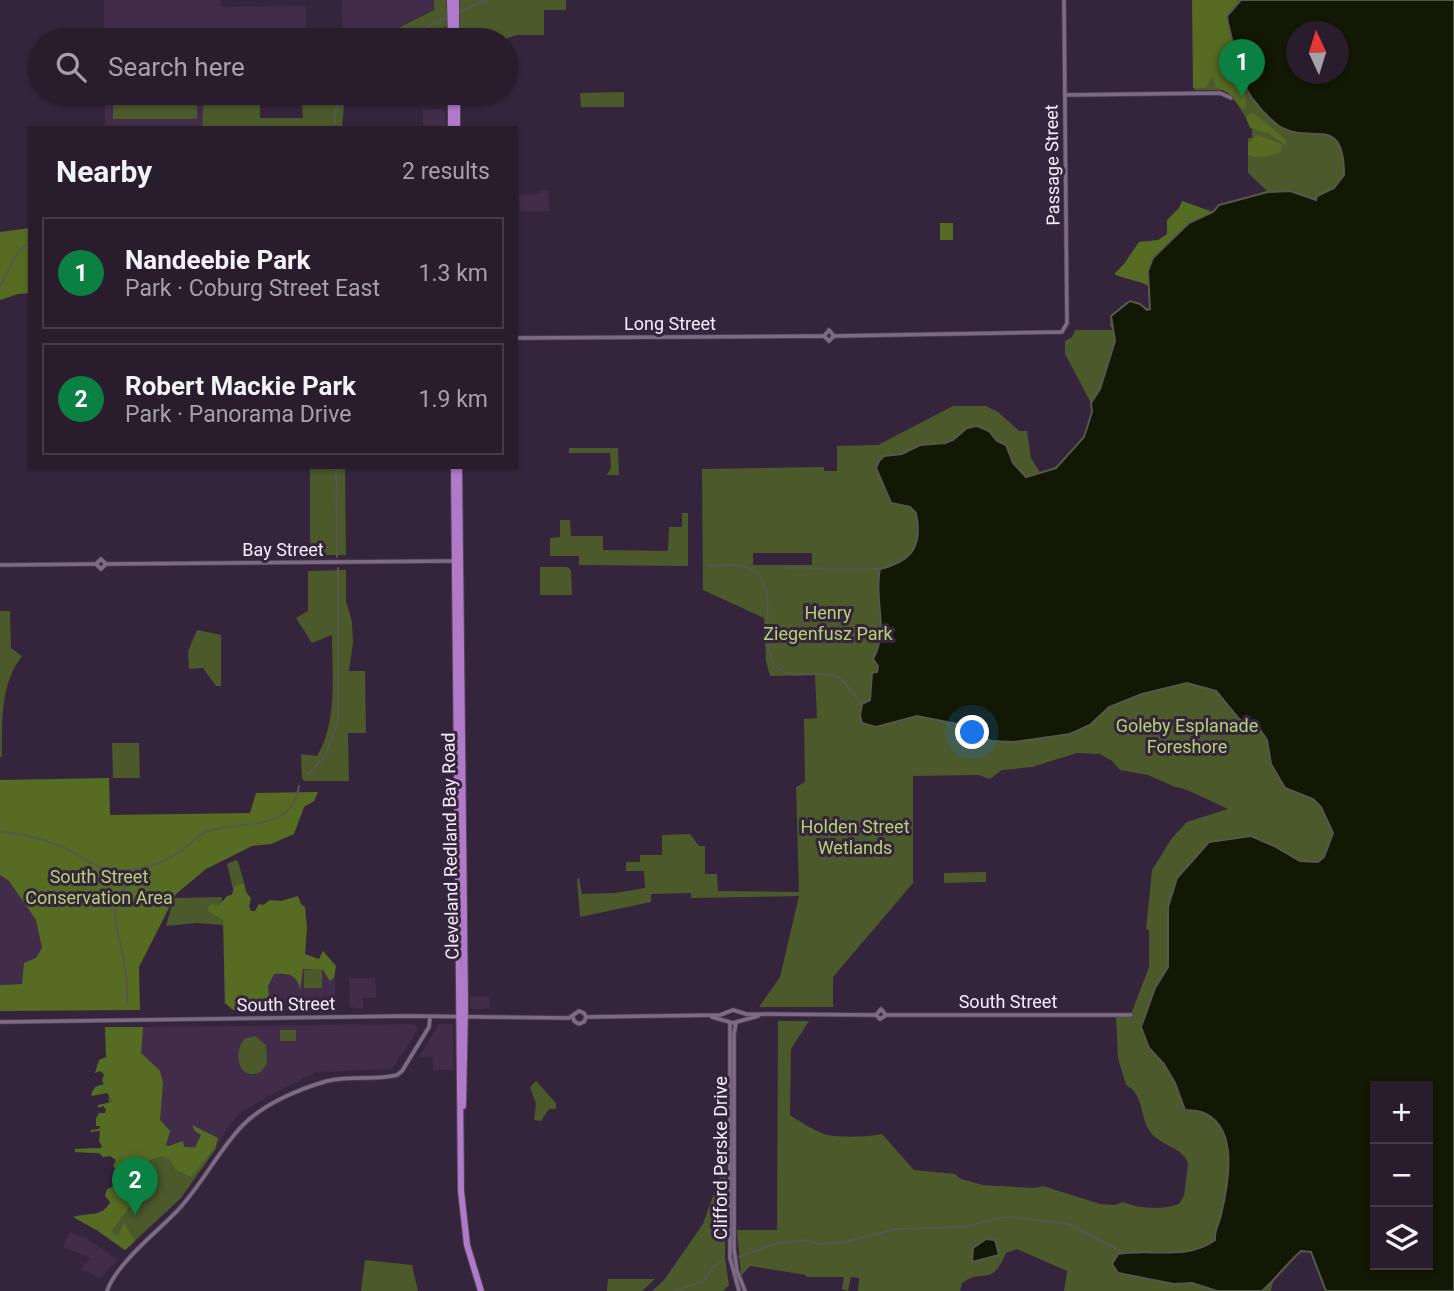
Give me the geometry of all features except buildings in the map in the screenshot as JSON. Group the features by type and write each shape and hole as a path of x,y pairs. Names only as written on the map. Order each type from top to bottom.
{"highway":[{"path":"450,0 453,28"},
{"path":"453,9 456,0"},
{"path":"451,105 451,126"},
{"path":"457,105 457,126"},
{"name":"Cleveland Redland Bay Road","path":"456,469 461,1130 464,1221 467,1245 481,1291"}],"street":[{"name":"Passage Street","path":"834,336 1057,333 1066,329 1064,0"},
{"path":"1065,95 1220,93 1231,98"},
{"name":"Long Street","path":"518,338 824,336 829,341 834,336"},
{"name":"Bay Street","path":"0,565 96,564 101,559 106,564 457,561"},
{"name":"South Street","path":"586,1017 708,1015 733,1010 738,1013 767,1014 876,1014 881,1009 886,1014 1131,1015"},
{"name":"South Street","path":"0,1022 573,1017 579,1011 586,1017"},
{"path":"728,1012 726,1018 729,1022"},
{"path":"737,1022 738,1013"},
{"name":"South Street","path":"708,1015 737,1022 767,1014"},
{"path":"107,1291 123,1265 190,1197 234,1136 251,1118 284,1099 326,1082 344,1078 390,1077 400,1073 429,1027 430,1017"},
{"name":"South Street","path":"573,1017 579,1024 584,1023 586,1017"},
{"name":"Clifford Perske Drive","path":"729,1022 730,1258 739,1291"},
{"name":"Clifford Perske Drive","path":"737,1022 734,1047 734,1249 737,1271 745,1291"}],"shaded area":[{"path":"104,0 220,0 221,7 306,6 306,28 104,28"},
{"path":"342,0 434,0 434,9 397,28 343,28"},
{"path":"1241,0 1454,0 1454,1291 1326,1291 1311,1252 1301,1251 1262,1291 1217,1291 1192,1283 1174,1284 1118,1273 1112,1264 1118,1254 1180,1252 1193,1250 1215,1240 1226,1189 1228,1160 1223,1133 1216,1122 1206,1114 1185,1110 1175,1083 1164,1064 1149,1048 1141,1027 1155,988 1168,967 1168,907 1177,878 1209,842 1251,836 1300,861 1318,862 1324,857 1333,833 1321,807 1313,799 1285,788 1271,764 1267,740 1258,727 1239,719 1216,691 1187,683 1142,694 1109,707 1090,725 1070,734 1014,742 991,741 962,725 917,716 876,727 862,723 860,715 862,704 870,700 872,673 877,672 878,666 873,659 878,648 881,626 878,593 880,569 900,562 907,556 913,550 918,535 916,513 910,507 891,503 876,468 879,461 884,456 902,454 920,445 945,443 967,428 977,426 989,431 997,441 1006,445 1013,463 1026,477 1056,468 1084,437 1092,412 1091,403 1100,389 1115,341 1111,316 1130,301 1150,309 1148,271 1153,258 1189,223 1213,212 1219,205 1268,192 1290,191 1316,200 1317,196 1334,188 1344,175 1343,156 1332,137 1291,131 1279,126 1250,95 1238,65 1227,16"},
{"path":"105,105 203,105 202,126 105,126"},
{"path":"423,110 445,111 446,126 423,126"},
{"path":"541,190 548,190 549,211 520,211 519,195 539,194"},
{"path":"0,875 9,881 36,920 42,948 23,984 0,985"},
{"path":"335,964 335,1009 232,1010 232,1004 224,1004 224,966"},
{"path":"349,978 375,978 376,998 363,998 363,1009 350,1007"},
{"path":"470,997 489,997 490,1008 473,1009 470,1007"},
{"path":"439,1024 453,1024 453,1070 433,1070 433,1057 419,1057"},
{"path":"416,1025 418,1030 392,1069 316,1072 240,1113 217,1147 164,1148 160,1120 141,1053 143,1027"},
{"path":"70,1233 85,1237 117,1261 100,1278 81,1269 91,1258 63,1247"},
{"path":"986,1239 995,1240 999,1255 972,1262 973,1248"}],"green space":[{"path":"434,0 447,0 447,26 398,28 434,10"},
{"path":"460,0 566,0 566,10 544,10 544,35 518,35 518,28 460,28"},
{"path":"1192,0 1238,0 1226,16 1240,83 1246,95 1243,109 1228,93 1216,87 1213,76 1205,88 1193,88"},
{"path":"1193,0 1380,0 1324,715 1370,1211 1370,1270 1431,1271 1326,1291 1311,1252 1301,1251 1278,1273 1271,1291 1064,1291 1067,1271 1017,1249 1006,1253 996,1271 962,1283 960,1291 858,1291 859,1278 851,1277 848,1291 842,1289 844,1277 806,1277 750,1266 741,1276 737,1230 777,1230 778,1021 809,1021 791,1049 790,1115 820,1133 844,1137 882,1134 914,1170 955,1174 961,1179 983,1185 1035,1188 1043,1186 1100,1204 1115,1205 1123,1202 1151,1208 1179,1204 1184,1196 1188,1164 1185,1158 1151,1133 1136,1095 1126,1085 1118,1058 1116,1015 1131,1014 1149,967 1149,930 1146,929 1152,870 1172,838 1187,822 1228,809 1148,775 1120,770 1100,754 1077,753 1032,767 1002,770 990,779 978,775 913,776 913,883 833,977 833,1007 759,1007 780,977 799,896 691,898 691,893 651,894 651,902 580,917 577,879 579,878 582,894 615,893 645,888 644,871 626,871 626,862 640,862 640,855 662,855 662,835 690,834 699,846 705,846 705,874 717,874 718,891 799,892 796,787 805,782 804,719 817,718 815,675 770,676 766,661 764,618 703,590 702,469 824,467 824,471 837,471 837,446 878,445 953,406 986,406 998,412 1019,431 1027,431 1031,458 1041,474 1061,463 1078,446 1091,414 1091,403 1065,354 1065,341 1072,337 1075,330 1113,330 1110,325 1111,316 1126,302 1149,309 1148,271 1219,205 1267,191 1248,173 1248,138 1252,138 1252,127 1230,93 1224,90 1194,90","holes":["753,553 812,553 812,565 753,565"]},
{"path":"624,92 624,107 581,107 580,93"},
{"path":"113,105 197,105 197,119 113,119"},
{"path":"203,105 260,105 260,118 303,118 302,105 344,105 342,126 202,126"},
{"path":"1254,113 1286,140 1286,145 1268,133 1250,128 1246,118 1248,114"},
{"path":"1257,135 1281,144 1281,151 1265,157 1248,155 1248,143"},
{"path":"1182,201 1213,212 1188,223 1154,257 1148,271 1149,286 1114,274 1139,242 1158,240 1167,234 1167,220"},
{"path":"940,223 953,223 953,240 940,240"},
{"path":"28,228 28,293 0,300 0,232"},
{"path":"569,448 618,448 619,475 607,475 611,467 610,453 569,453"},
{"path":"310,469 345,469 346,555 310,555"},
{"path":"682,513 688,513 688,566 579,565 579,556 550,556 550,538 560,537 560,520 570,520 571,536 603,536 603,550 668,551 669,527 682,527"},
{"path":"540,567 567,567 571,570 572,595 540,595"},
{"path":"346,570 346,601 352,622 353,643 349,671 365,671 366,733 348,733 349,781 304,781 301,754 317,756 324,742 331,713 332,635 312,643 296,618 308,611 308,571"},
{"path":"0,611 10,611 11,648 22,656 6,691 2,757 0,757"},
{"path":"197,630 221,635 221,686 216,686 203,668 189,669 188,651"},
{"path":"112,743 139,743 140,778 113,778"},
{"name":"South Street Conservation Area","path":"109,778 110,815 250,813 256,793 318,792 314,801 304,807 294,834 271,844 252,846 206,869 176,894 139,967 140,1010 0,1011 0,985 22,984 24,963 36,958 42,948 36,920 9,881 0,875 0,780"},
{"path":"236,860 248,897 235,897 227,864"},
{"path":"986,872 986,882 944,883 944,873"},
{"path":"244,883 244,890 251,898 251,911 270,900 281,901 298,896 305,907 305,954 319,959 323,951 336,966 334,978 330,981 323,970 303,969 300,989 291,976 274,974 268,986 269,999 265,1010 233,1010 225,1003 223,920 208,911 208,907 213,904 219,906 227,896 232,895 234,887"},
{"path":"222,897 223,925 197,923 166,926 174,898"},
{"path":"304,970 322,970 322,988 304,988"},
{"path":"105,1027 143,1027 141,1053 160,1071 163,1083 160,1120 170,1131 166,1145 183,1141 184,1147 195,1148 201,1135 192,1125 218,1138 216,1146 191,1177 175,1169 164,1157 155,1158 141,1166 142,1175 136,1189 139,1195 112,1230 114,1235 119,1235 124,1223 135,1241 125,1250 73,1217 94,1214 107,1207 110,1202 105,1196 107,1189 112,1187 121,1175 113,1166 116,1160 110,1156 75,1152 75,1149 102,1146 99,1141 100,1131 90,1132 99,1129 100,1126 96,1126 96,1118 99,1113 105,1113 106,1109 103,1106 98,1108 98,1105 112,1102 107,1093 91,1094 95,1087 104,1084 104,1074 100,1071 95,1073 99,1060 106,1057"},
{"path":"108,1027 143,1027 141,1053 160,1071 160,1120 170,1131 165,1147 217,1147 181,1198 125,1250 98,1231 132,1155 75,1152 75,1149 109,1148"},
{"path":"280,1030 296,1030 296,1041 280,1041"},
{"path":"255,1036 266,1045 267,1063 261,1072 253,1074 243,1070 238,1058 244,1039"},
{"path":"536,1081 556,1103 556,1109 549,1109 541,1121 534,1120 536,1104 530,1087"},
{"path":"726,1160 725,1258 729,1285 723,1291 652,1291 664,1280 703,1224"},
{"path":"365,1260 412,1265 418,1291 361,1291"},
{"path":"608,1279 655,1279 642,1291 607,1291"}],"waterway":[{"path":"459,12 487,0"},
{"path":"425,28 447,17"},
{"path":"335,126 338,105"},
{"path":"0,286 19,251 28,244"},
{"path":"336,469 337,557"},
{"path":"708,566 741,566 751,569 761,577 768,603 769,648 772,660 779,669 792,674 837,677 862,704"},
{"path":"307,775 324,758 338,721 338,568"},
{"path":"787,568 880,569"},
{"path":"0,832 47,841 104,869 138,869 173,856 206,832 262,823 275,818 286,812 294,801 299,786"},
{"path":"127,1005 126,972 115,910 122,891 144,868"},
{"path":"739,1257 774,1244 806,1240 819,1244 841,1243 896,1229 964,1227 1010,1217 1069,1224 1122,1252"},
{"path":"674,1291 705,1280 712,1268 723,1260"}],"place":[{"name":"Nandeebie Park","path":"1242,97"},
{"name":"Robert Mackie Park","path":"135,1215"}],"park label":[{"name":"Henry Ziegenfusz Park","path":"828,622"},
{"name":"Goleby Esplanade Foreshore","path":"1187,735"},
{"name":"Holden Street Wetlands","path":"855,836"}]}
